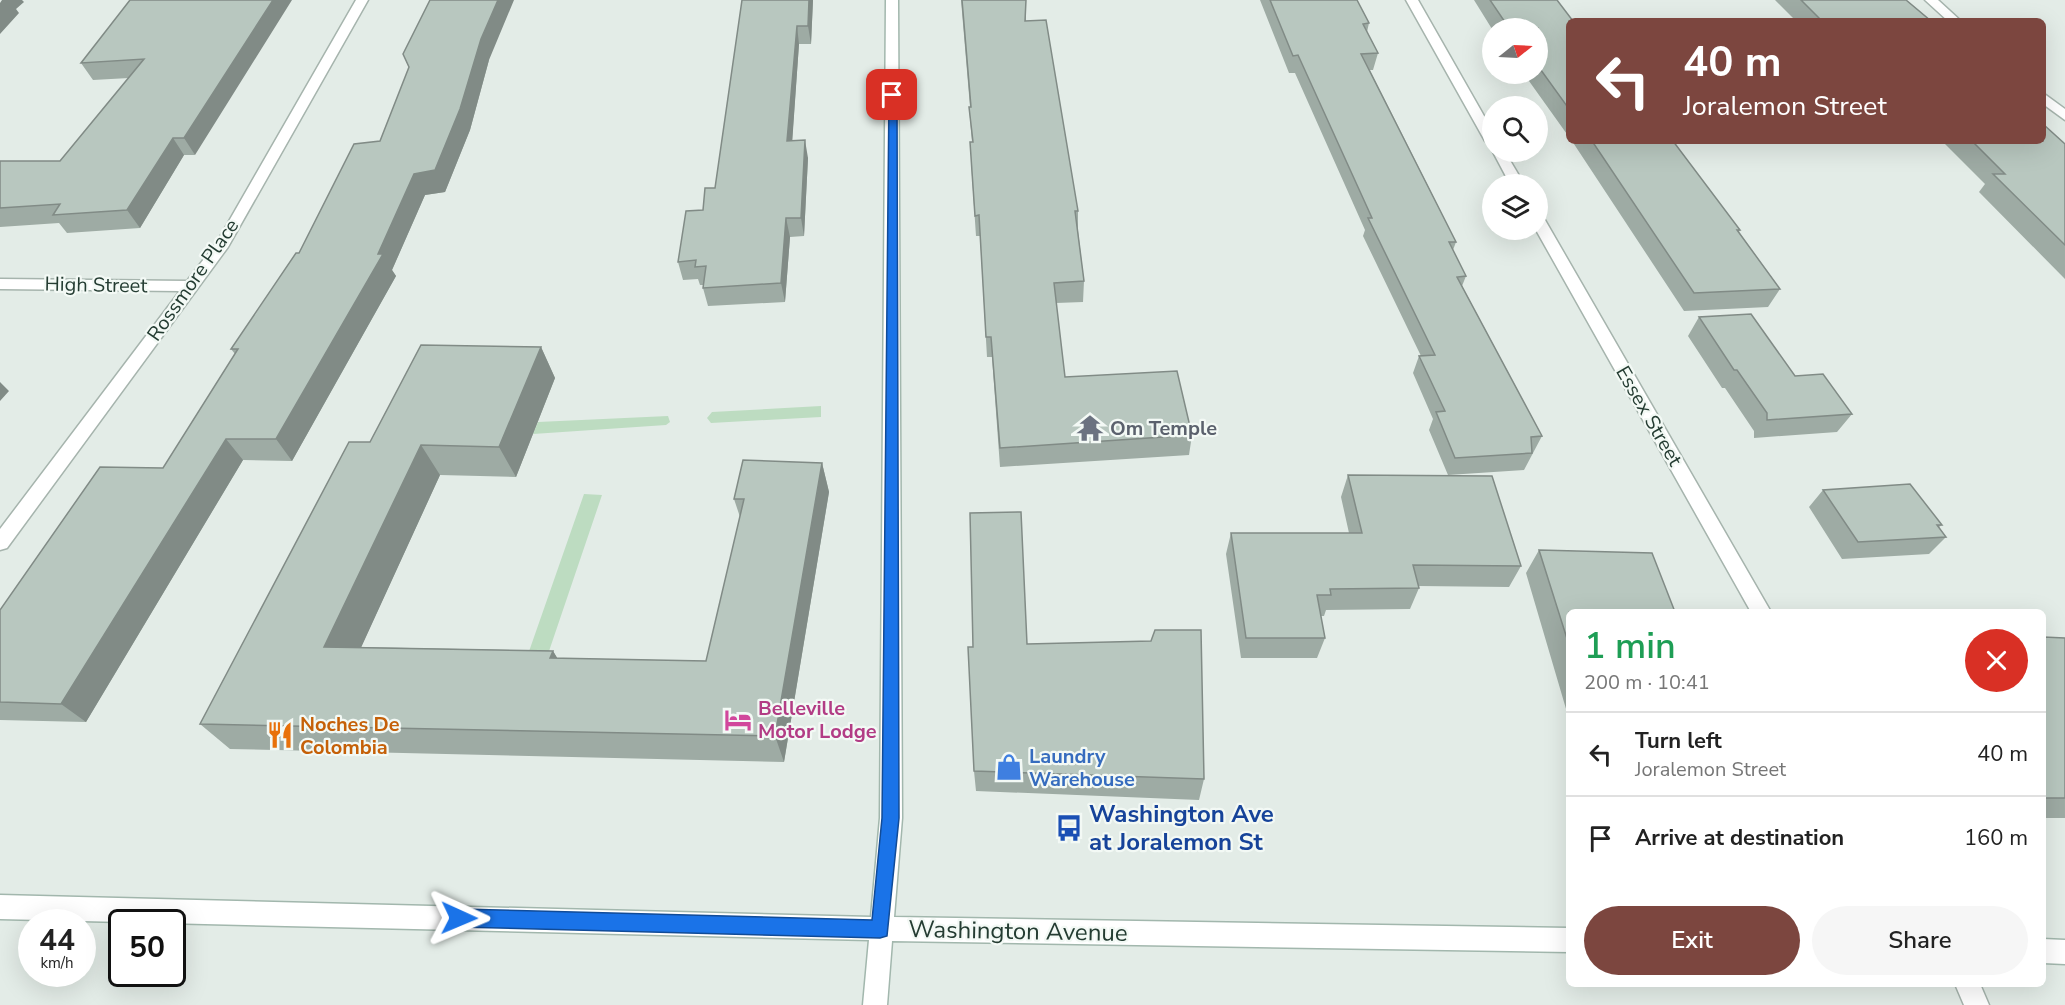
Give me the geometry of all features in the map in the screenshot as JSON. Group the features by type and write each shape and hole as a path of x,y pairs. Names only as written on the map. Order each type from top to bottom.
{"street":[{"name":"Rossmore Place","path":"0,543 222,244 362,0"},
{"path":"875,1005 891,818 892,0"},
{"path":"1412,0 1482,123"},
{"path":"1931,0 1952,18"},
{"path":"2046,100 2065,116"},
{"name":"Essex Street","path":"1548,238 1759,609"},
{"name":"High Street","path":"0,284 192,285"},
{"name":"Washington Avenue","path":"0,907 880,929 1566,940"},
{"path":"2046,951 2065,952"},
{"path":"1969,987 1977,1005"}],"green space":[{"path":"821,406 821,417 711,423 707,418 712,412"},
{"path":"668,416 670,422 666,425 533,434 538,422"},
{"path":"584,494 602,495 546,660 526,660"}],"building":[{"path":"130,0 273,0 184,138 173,138 127,210 53,215 60,204 0,208 0,161 60,161 144,59 81,63"},
{"path":"430,0 498,0 481,39 460,109 435,170 414,174 378,254 383,254 276,439 226,439 61,704 0,702 0,610 100,467 163,468 238,349 231,349 296,253 299,253 354,144 380,141 409,67 403,54"},
{"path":"742,0 809,0 808,26 797,26 787,141 805,140 801,218 786,218 781,283 703,288 706,266 695,267 696,260 678,262 686,211 703,210 705,188 715,188"},
{"path":"962,0 1026,0 1025,21 1046,20 1078,211 1075,211 1084,281 1054,283 1065,377 1177,371 1192,435 1000,448 991,337 986,337 979,215 975,216 970,142 973,142 969,107 971,107"},
{"path":"1270,0 1357,0 1369,23 1363,24 1378,53 1361,54 1456,242 1449,242 1466,276 1457,277 1542,436 1531,437 1532,453 1455,458 1436,412 1445,411 1419,356 1435,355 1368,218 1372,218 1298,55 1293,56"},
{"path":"1490,0 1557,0 1571,18 1566,18 1566,105 1548,80 1548,18 1502,18"},
{"path":"1801,0 1906,0 1927,18 1819,18"},
{"path":"2046,127 2065,144 2065,245 1993,174 2005,174 1975,144 2046,144"},
{"path":"1594,144 1675,144 1740,230 1737,230 1780,289 1694,293"},
{"path":"1751,314 1795,376 1823,374 1852,414 1767,420 1767,413 1737,370 1734,370 1699,317"},
{"path":"421,345 541,347 499,447 421,445 324,647 553,651 550,658 706,661 744,499 734,499 743,460 822,463 775,736 200,724 349,442 370,442"},
{"path":"1348,475 1492,476 1521,566 1413,565 1419,588 1330,589 1331,595 1317,595 1325,638 1246,638 1231,533 1362,533"},
{"path":"1910,484 1942,525 1937,525 1946,537 1858,542 1823,490"},
{"path":"1021,512 1027,644 1151,641 1155,630 1201,630 1204,779 974,771 968,647 973,647 970,513"},
{"path":"1539,550 1652,553 1674,609 1566,609 1566,636"},
{"path":"2046,637 2065,638 2065,798 2046,798"}],"place":[{"name":"Om Temple","path":"1090,428"},
{"name":"Belleville Motor Lodge","path":"738,720"},
{"name":"Noches De Colombia","path":"280,735"},
{"name":"Laundry Warehouse","path":"1009,767"},
{"name":"Washington Ave at Joralemon St","path":"1069,828"}],"route":[{"path":"459,918 880,929 891,818 892,95"}]}
